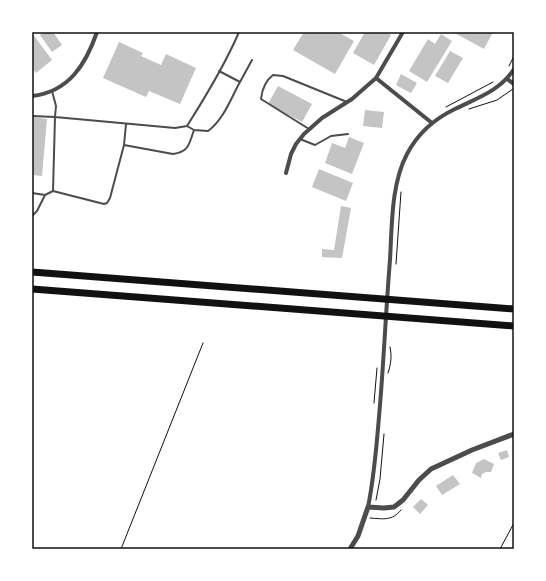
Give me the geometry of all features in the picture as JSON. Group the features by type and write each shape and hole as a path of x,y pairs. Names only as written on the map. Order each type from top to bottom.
{"highway":[{"path":"32,272 514,309"},
{"path":"32,289 514,326"}],"street":[{"path":"32,96 52,91 71,79 80,69 87,57 97,32"},
{"path":"286,173 291,154 300,139 322,118 347,102 376,78 403,32"},
{"path":"350,549 360,529 368,507 375,468 398,175 413,144 432,123 454,109 490,93 507,79 514,69"},
{"path":"376,78 432,123"},
{"path":"507,79 514,84"},
{"path":"368,507 394,507 403,500 419,480 432,469 478,448 514,434"}],"lane":[{"path":"187,126 202,102 239,32"},
{"path":"32,116 175,128 187,126 194,130 208,131 215,126 223,114 252,60"},
{"path":"219,71 240,82"},
{"path":"309,129 261,99 264,88 269,78 273,75 283,76 347,102"},
{"path":"52,91 56,106 53,191"},
{"path":"32,193 45,195 53,191 104,204 107,203 110,198 124,145 126,123"},
{"path":"124,145 173,154 181,153 187,148 194,130"},
{"path":"300,139 315,145 331,136 348,134"},
{"path":"32,216 37,211 45,195"}],"path":[{"path":"508,67 514,56"},
{"path":"441,110 494,82"},
{"path":"465,110 497,100 512,91 514,88"},
{"path":"395,269 401,192"},
{"path":"120,549 203,343"},
{"path":"374,407 377,363"},
{"path":"371,518 394,517 403,508"},
{"path":"500,549 514,523"}],"building":[{"path":"44,32 53,32 62,45 52,52 40,35"},
{"path":"304,32 338,32 354,41 335,74 293,50"},
{"path":"365,32 386,32 391,35 374,65 353,53"},
{"path":"453,32 493,32 484,49"},
{"path":"32,33 52,60 36,73 32,68"},
{"path":"441,34 452,41 427,82 409,71 428,39 435,44"},
{"path":"119,42 143,53 141,56 161,65 166,54 196,68 180,104 149,91 146,97 103,78"},
{"path":"450,51 463,58 448,83 435,76"},
{"path":"401,74 417,83 411,93 396,85"},
{"path":"278,86 312,104 302,122 268,104"},
{"path":"365,110 384,112 382,128 363,126"},
{"path":"32,117 47,119 42,176 32,175"},
{"path":"349,137 364,143 352,174 325,163 332,143 345,148"},
{"path":"319,169 353,183 346,201 312,187"},
{"path":"341,206 351,208 342,258 322,257 322,249 334,250"},
{"path":"507,450 509,457 501,460 498,453"},
{"path":"484,459 494,464 491,472 482,474 481,478 472,473 476,463"},
{"path":"453,475 460,484 442,495 436,486"},
{"path":"421,499 428,505 420,514 413,507"}]}
